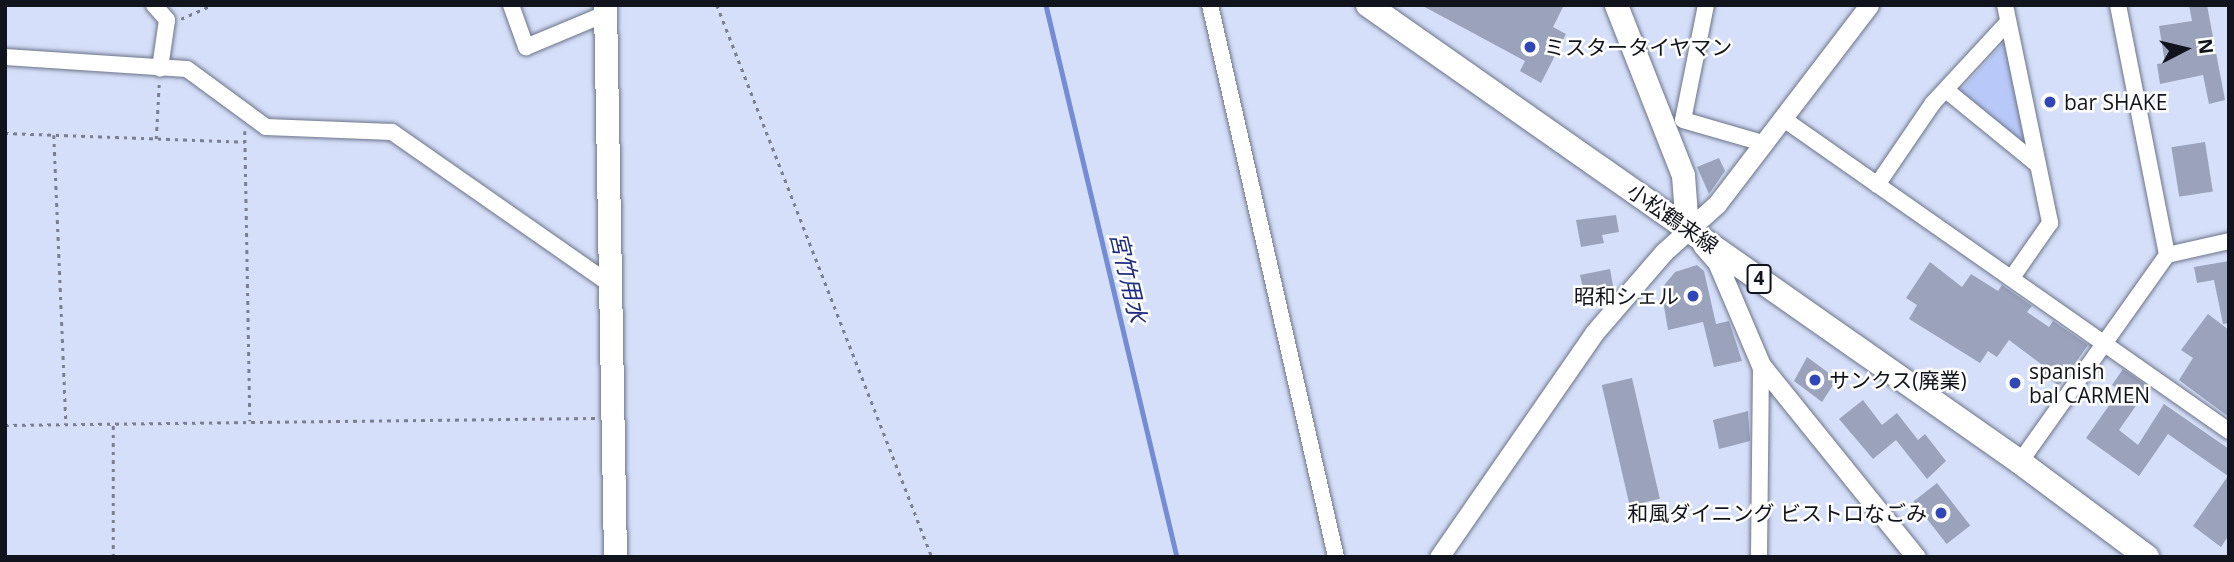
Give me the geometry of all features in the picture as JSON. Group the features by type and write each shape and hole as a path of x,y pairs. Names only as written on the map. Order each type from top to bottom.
{"main road":[{"name":"小松鶴来線","path":"1368,5 2020,462 2147,557"},
{"path":"1616,5 1683,175 1687,228"},
{"path":"605,10 615,557"}],"street":[{"path":"154,5 167,20 160,68"},
{"path":"511,5 526,47 605,10"},
{"path":"1210,5 1336,557"},
{"path":"1706,5 1683,120 1766,144"},
{"path":"1439,557 1594,333 1687,228 1717,204 1785,120 1870,5"},
{"path":"2118,5 2167,255"},
{"path":"1877,185 1946,90 2007,13"},
{"path":"2007,13 2050,223 2013,276"},
{"path":"5,57 187,69 266,127 392,131 611,285"},
{"path":"1946,90 2038,166"},
{"path":"1785,120 2013,276 2229,431"},
{"path":"1687,228 1717,262 1761,365 1916,557"},
{"path":"2020,462 2167,255 2229,241"},
{"path":"1759,557 1761,365"}],"path":[{"path":"166,26 214,5"},
{"path":"444,5 451,5"},
{"path":"717,5 932,557"},
{"path":"156,139 160,68"},
{"path":"245,114 250,421"},
{"path":"5,132 245,142"},
{"path":"54,135 66,424"},
{"path":"5,425 612,418"},
{"path":"113,423 113,557"}],"shaded area":[{"path":"2008,38 2034,156 1958,93"}],"building":[{"name":"ミスタータイヤマン","path":"1421,5 1564,5 1553,27 1566,34 1541,83 1520,71 1525,61"},
{"path":"2189,5 2207,5 2225,100 2209,104 2203,75 2160,84 2157,64 2165,63 2159,26 2192,21"},
{"path":"2205,142 2213,191 2179,197 2171,147"},
{"path":"1719,158 1725,171 1709,194 1697,167"},
{"path":"1616,215 1619,232 1602,235 1604,243 1581,247 1576,220"},
{"path":"2229,261 2229,323 2223,324 2214,280 2197,283 2194,267"},
{"path":"1930,262 1962,287 1971,274 1998,291 2002,285 2032,306 2027,312 2049,327 2053,321 2088,345 2059,386 2041,373 2045,367 2009,340 1997,357 1988,351 1980,363 1909,319 1917,305 1906,298"},
{"path":"1697,265 1704,271 1716,324 1729,321 1742,361 1714,367 1703,322 1668,330 1661,289 1675,272"},
{"path":"1610,269 1614,291 1586,301 1580,275"},
{"path":"2208,314 2229,330 2229,417 2179,380 2193,358 2181,350"},
{"name":"サンクス(廃業)","path":"1807,357 1837,379 1822,402 1794,381"},
{"path":"2123,369 2149,387 2119,430 2138,445 2164,404 2229,449 2229,535 2221,547 2193,526 2228,476 2168,434 2139,476 2086,438 2120,390 2112,385"},
{"path":"1632,378 1660,499 1630,506 1602,385"},
{"path":"1863,400 1882,425 1897,413 1918,440 1925,434 1946,461 1927,479 1896,440 1873,459 1839,419"},
{"path":"1748,411 1750,441 1719,449 1713,420"},
{"name":"和風ダイニング ビストロなごみ","path":"1937,483 1970,526 1947,544 1913,501"}],"waterway":[{"name":"宮竹用水","path":"1046,5 1177,557"}],"place":[{"name":"ミスタータイヤマン","path":"1530,47"},
{"name":"bar SHAKE","path":"2050,102"},
{"name":"昭和シェル","path":"1693,296"},
{"name":"サンクス(廃業)","path":"1815,380"},
{"name":"spanish bal CARMEN","path":"2015,383"},
{"name":"和風ダイニング ビストロなごみ","path":"1941,513"}]}
